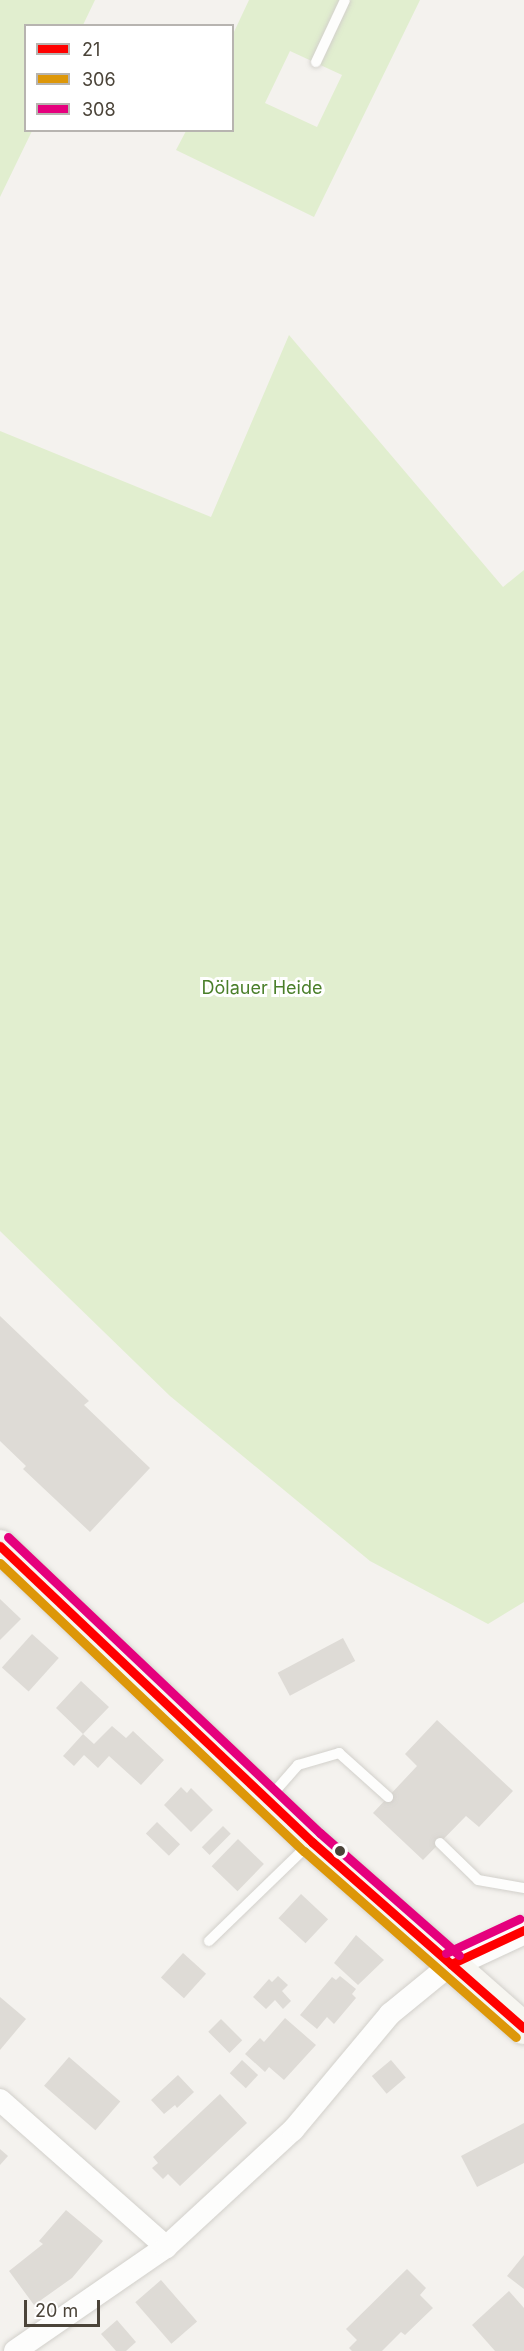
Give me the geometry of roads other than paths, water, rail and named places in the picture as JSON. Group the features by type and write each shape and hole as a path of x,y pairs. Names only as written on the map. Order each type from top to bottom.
{"main road":[{"path":"0,1546 312,1842 524,2028"}],"street":[{"path":"15,2351 166,2247 293,2130 390,2014 451,1964 524,1930"},
{"path":"0,2100 166,2247"}],"lane":[{"path":"316,62 345,0"},
{"path":"267,1800 298,1765 339,1753 388,1797"},
{"path":"209,1941 312,1842"},
{"path":"440,1843 478,1880 524,1888"}],"park label":[{"name":"Dölauer Heide","path":"262,988"}]}
